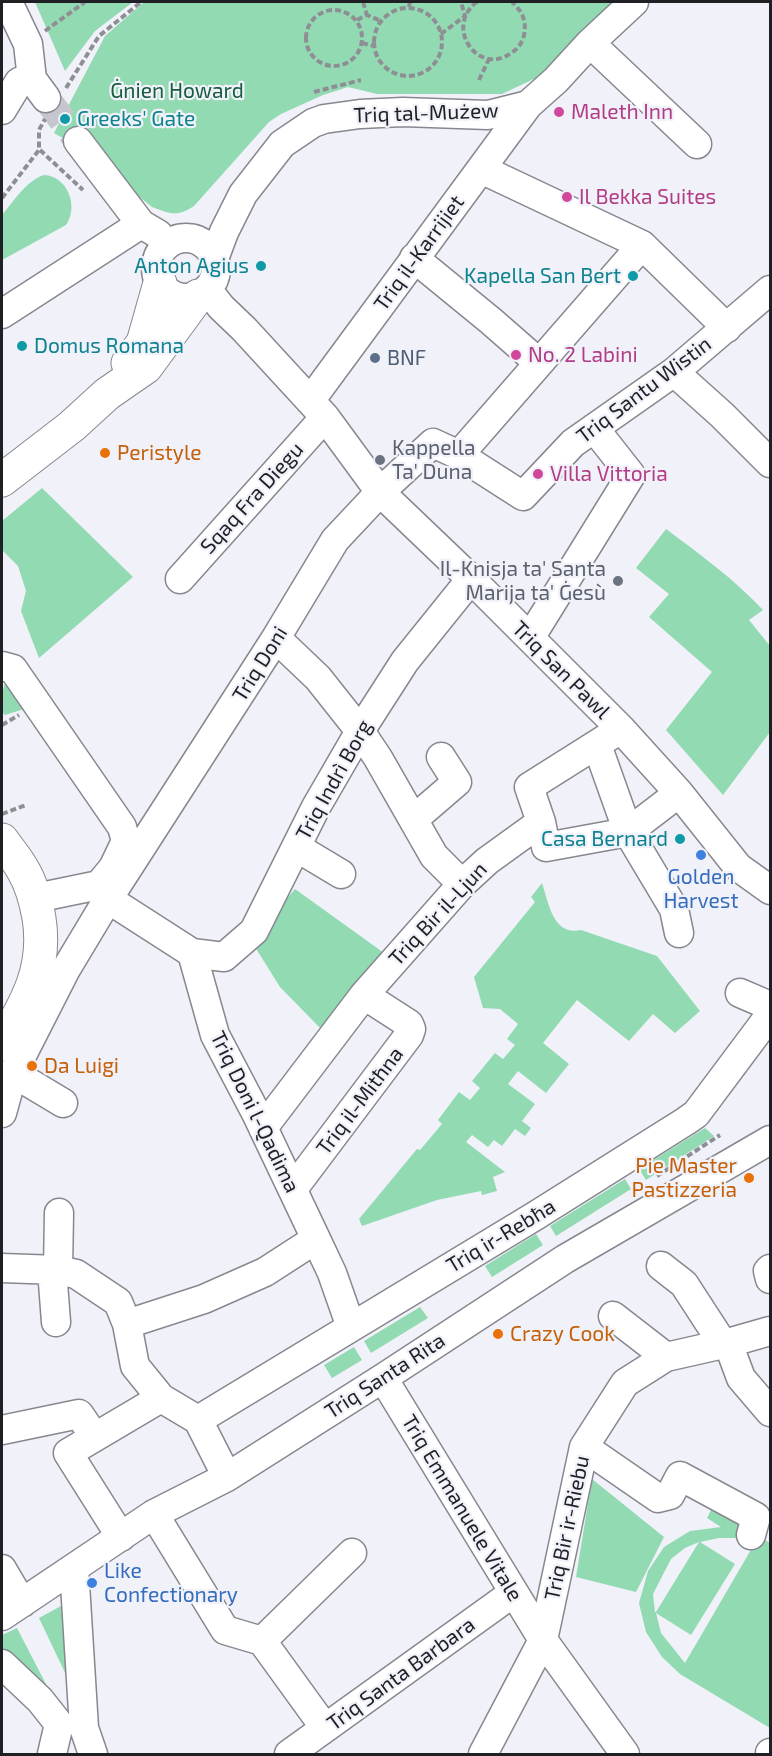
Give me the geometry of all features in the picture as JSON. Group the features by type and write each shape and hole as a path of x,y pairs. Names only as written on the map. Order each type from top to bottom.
{"main road":[{"path":"107,394 143,343 167,256"},
{"path":"2,480 72,426 107,394 146,367 202,293"},
{"path":"2,840 23,870 36,898 42,937 53,966 29,994 7,1059"}],"street":[{"path":"2,110 19,82 27,78 39,88 28,44 8,2"},
{"name":"Triq tal-Mużew","path":"202,293 215,275 214,259 224,232 243,194 282,144 313,123 324,119 360,114 403,112 488,115 528,105 634,2"},
{"path":"590,44 697,144"},
{"name":"Triq il-Karrijiet","path":"318,409 414,258 528,105"},
{"path":"78,141 167,256 165,290 181,298 190,298 202,293"},
{"path":"481,169 642,245 727,328"},
{"name":"Triq tal-Mużew","path":"167,256 243,194"},
{"path":"2,314 141,224"},
{"path":"167,256 188,238 204,244 214,259"},
{"path":"459,455 642,245"},
{"path":"414,258 492,321 539,363"},
{"name":"Triq San Pawl","path":"202,293 244,329 318,409 380,492 621,729 680,793 738,867 771,890"},
{"name":"Triq Santu Wistin","path":"523,496 573,443 674,372 727,328 766,302"},
{"path":"674,372 771,463"},
{"name":"Sqaq Fra Diegu","path":"180,579 318,409"},
{"path":"530,638 631,476 594,428"},
{"name":"Triq Doni","path":"53,966 108,899 276,638 335,540 380,492 433,443 459,455 523,496"},
{"name":"Triq Indrì Borg","path":"192,953 224,957 254,931 316,807 325,774 360,731 405,661 471,579"},
{"path":"276,638 318,678 360,731 434,856 462,884"},
{"path":"2,666 13,669 35,700 122,827 126,841 113,868 99,885 36,898"},
{"path":"621,729 529,787 541,822 546,847 628,832 680,793"},
{"path":"597,745 628,832 674,909 679,933"},
{"path":"414,819 457,782 441,757"},
{"name":"Triq Bir il-Ljun","path":"263,1128 364,995 462,884 496,868 541,822"},
{"path":"296,848 341,874"},
{"path":"108,899 192,953"},
{"name":"Triq Doni l-Qadima","path":"192,953 215,1035 316,1239 342,1267 351,1327"},
{"path":"740,993 771,1006"},
{"name":"Triq il-Mitħna","path":"292,1189 410,1035 409,1024 364,995"},
{"name":"Triq ir-Rebħa","path":"198,1420 536,1216 696,1114 771,1015"},
{"path":"7,1059 63,1103"},
{"path":"2,1113 7,1059"},
{"name":"Triq Santa Rita","path":"11,1610 154,1514 227,1477 565,1259 766,1147"},
{"path":"56,1322 53,1283 58,1270 59,1213"},
{"path":"127,1324 204,1299 265,1272 316,1239"},
{"path":"661,1266 684,1284 726,1344 741,1378 771,1412"},
{"path":"2,1268 58,1270 76,1274 118,1302 127,1324 135,1366 161,1398 198,1420 227,1477"},
{"path":"771,1269 768,1271 771,1278"},
{"path":"613,1316 666,1357"},
{"name":"Triq Bir ir-Riebu","path":"483,1755 543,1640 584,1447 625,1383 666,1357 726,1344 771,1330"},
{"name":"Triq Emmanuele Vitale","path":"383,1378 543,1640 625,1755"},
{"path":"121,1537 68,1453 161,1398"},
{"path":"2,1430 79,1414 94,1436"},
{"path":"584,1447 658,1498 670,1495 710,1513"},
{"path":"670,1495 680,1476 756,1517 751,1535"},
{"path":"154,1514 225,1630 262,1641 325,1728"},
{"path":"262,1641 352,1553"},
{"path":"52,1755 72,1726 74,1568"},
{"path":"2,1569 11,1610"},
{"name":"Triq Santa Barbara","path":"289,1755 513,1593"},
{"path":"2,1664 72,1726 93,1755"}],"path":[{"path":"28,44 85,2"},
{"path":"363,2 367,15 381,21"},
{"path":"409,8 410,2"},
{"path":"461,2 465,16"},
{"path":"477,2 471,6 465,16 462,27 464,38 478,55 489,59 507,56 516,50 523,40 524,18 520,9 512,2"},
{"path":"401,8 418,9 428,14 437,23 441,34 442,45 438,59 420,74 408,76 389,70 380,61 374,46 375,33 381,21 390,13 401,8"},
{"path":"326,10 340,10 349,13 357,20 362,32 362,42 355,58 347,64 334,67 316,60 307,48 306,35 309,25 318,15 326,10"},
{"path":"357,20 367,15"},
{"path":"441,34 465,16"},
{"path":"362,42 374,46"},
{"path":"479,80 489,59"},
{"path":"314,92 362,80"},
{"path":"39,150 88,195"},
{"path":"2,814 26,805"}],"green space":[{"path":"35,2 133,2 95,31 65,71"},
{"name":"Ġnien Howard","path":"144,2 616,2 538,77 502,94 377,94 348,87 323,95 281,114 269,122 194,206 183,212 174,213 152,207 73,144 54,133 105,36"},
{"path":"44,175 59,181 65,187 71,202 70,218 66,225 2,260 2,215 26,187"},
{"path":"42,488 133,577 39,658 21,611 26,591 18,566 2,550 2,521"},
{"path":"666,529 729,578 763,610 749,620 770,646 770,732 723,795 666,730 712,672 649,617 669,594 636,568"},
{"path":"5,683 24,709 5,715 2,712 2,693"},
{"path":"542,883 550,909 558,923 564,928 572,931 581,930 657,956 700,1011 675,1033 653,1014 629,1041 577,1000 543,1043 569,1064 546,1093 518,1071 508,1084 535,1104 522,1121 531,1128 525,1136 515,1129 502,1146 494,1140 488,1147 472,1135 466,1142 505,1172 493,1177 497,1191 482,1195 481,1191 437,1200 362,1226 359,1219 417,1149 420,1150 442,1124 438,1120 459,1092 470,1100 480,1088 472,1081 495,1053 503,1059 515,1045 507,1039 518,1024 500,1009 483,1008 474,977 535,902 531,897"},
{"path":"295,889 384,953 324,1032 280,987 255,947 273,915"},
{"path":"705,1128 714,1136 646,1180 639,1169"},
{"path":"625,1179 631,1189 556,1236 550,1226"},
{"path":"536,1234 543,1245 492,1277 485,1266"},
{"path":"420,1307 428,1318 371,1353 364,1341"},
{"path":"354,1347 362,1360 332,1378 324,1365"},
{"path":"592,1479 664,1537 636,1592 576,1577"},
{"path":"712,1508 770,1543 770,1728 680,1674 662,1657 646,1632 639,1603 648,1571 664,1547 690,1531 721,1527 707,1518","holes":["719,1538 736,1538 752,1548 685,1663 661,1633 656,1613 691,1635 735,1564 700,1542","699,1542 656,1612 655,1612 653,1594 671,1559 685,1548"]},
{"path":"61,1606 68,1679 39,1618"},
{"path":"17,1628 48,1688 43,1691 2,1653 2,1635"}],"tunnel":[{"path":"46,98 78,141"}],"place":[{"name":"Maleth Inn","path":"559,112"},
{"name":"Greeks' Gate","path":"65,119"},
{"name":"Il Bekka Suites","path":"567,197"},
{"name":"Anton Agius","path":"261,266"},
{"name":"Kapella San Bert","path":"633,276"},
{"name":"Domus Romana","path":"22,346"},
{"name":"No. 2 Labini","path":"516,355"},
{"name":"BNF","path":"375,358"},
{"name":"Peristyle","path":"105,453"},
{"name":"Kappella Ta' Duna","path":"380,460"},
{"name":"Villa Vittoria","path":"538,474"},
{"name":"Il-Knisja ta' Santa Marija ta' Ġesù","path":"618,581"},
{"name":"Casa Bernard","path":"680,839"},
{"name":"Golden Harvest","path":"701,855"},
{"name":"Da Luigi","path":"32,1066"},
{"name":"Pie Master Pastizzeria","path":"749,1178"},
{"name":"Crazy Cook","path":"498,1334"},
{"name":"Like Confectionary","path":"92,1583"}]}
